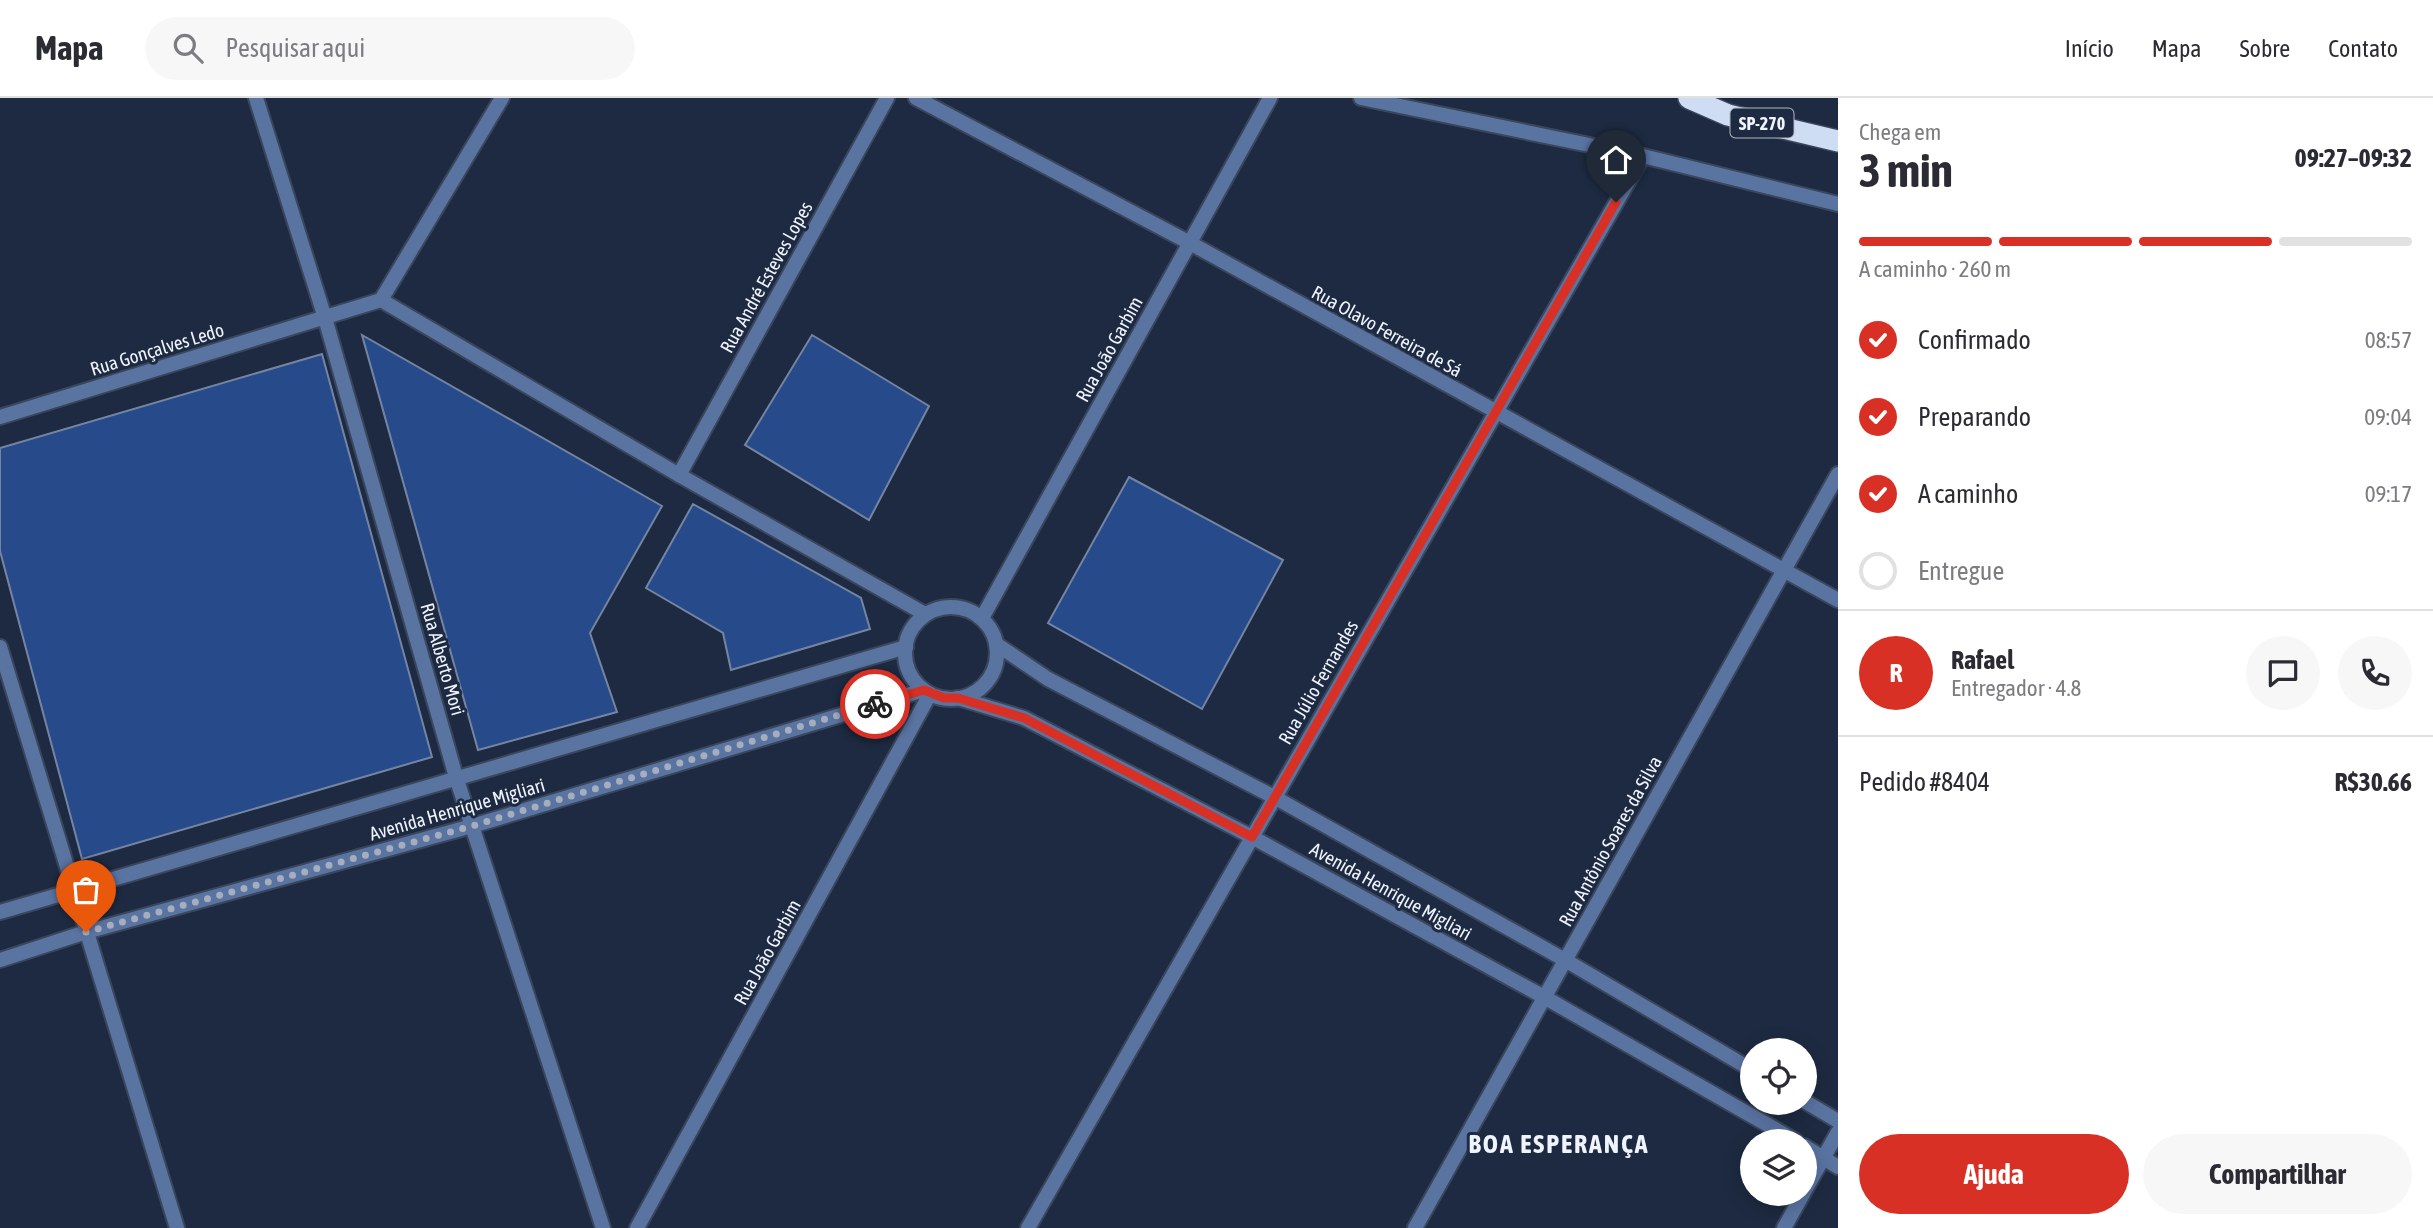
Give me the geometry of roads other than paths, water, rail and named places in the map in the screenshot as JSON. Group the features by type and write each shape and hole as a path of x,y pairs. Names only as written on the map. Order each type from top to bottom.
{"highway":[{"name":"SP-270","path":"1689,98 1728,115 1838,141"}],"street":[{"name":"Rua Alberto Mori","path":"257,98 324,318 456,777 603,1228"},
{"path":"502,98 381,300 679,475 925,614"},
{"name":"Rua André Esteves Lopes","path":"679,475 887,98"},
{"name":"Rua Olavo Ferreira de Sá","path":"916,98 1190,243 1838,600"},
{"name":"Rua João Garbim","path":"982,618 1270,98"},
{"path":"1361,98 1643,156 1838,204"},
{"name":"Rua Júlio Fernandes","path":"1028,1228 1643,156"},
{"name":"Rua Gonçalves Ledo","path":"0,417 381,300"},
{"name":"Rua Antônio Soares da Silva","path":"1415,1228 1838,474"},
{"path":"954,606 969,610 982,618 992,630 997,659 983,686 958,698 944,698 927,692 910,674 906,647 908,635 925,614 939,608 954,606"},
{"name":"Avenida Henrique Migliari","path":"996,644 1048,679 1274,797 1565,960 1740,1063"},
{"path":"0,647 177,1228"},
{"name":"Avenida Henrique Migliari","path":"0,912 906,647"},
{"name":"Rua João Garbim","path":"637,1228 927,692"},
{"name":"Avenida Henrique Migliari","path":"0,960 86,932 472,826 927,692"},
{"name":"Avenida Henrique Migliari","path":"958,698 1024,718 1252,837 1544,997 1775,1129"},
{"path":"1817,1109 1838,1121"},
{"path":"1817,1170 1838,1132"},
{"path":"1817,1153 1838,1167"},
{"path":"1784,1228 1797,1206"}],"district":[{"name":"BOA ESPERANÇA","path":"1559,1144"}]}
